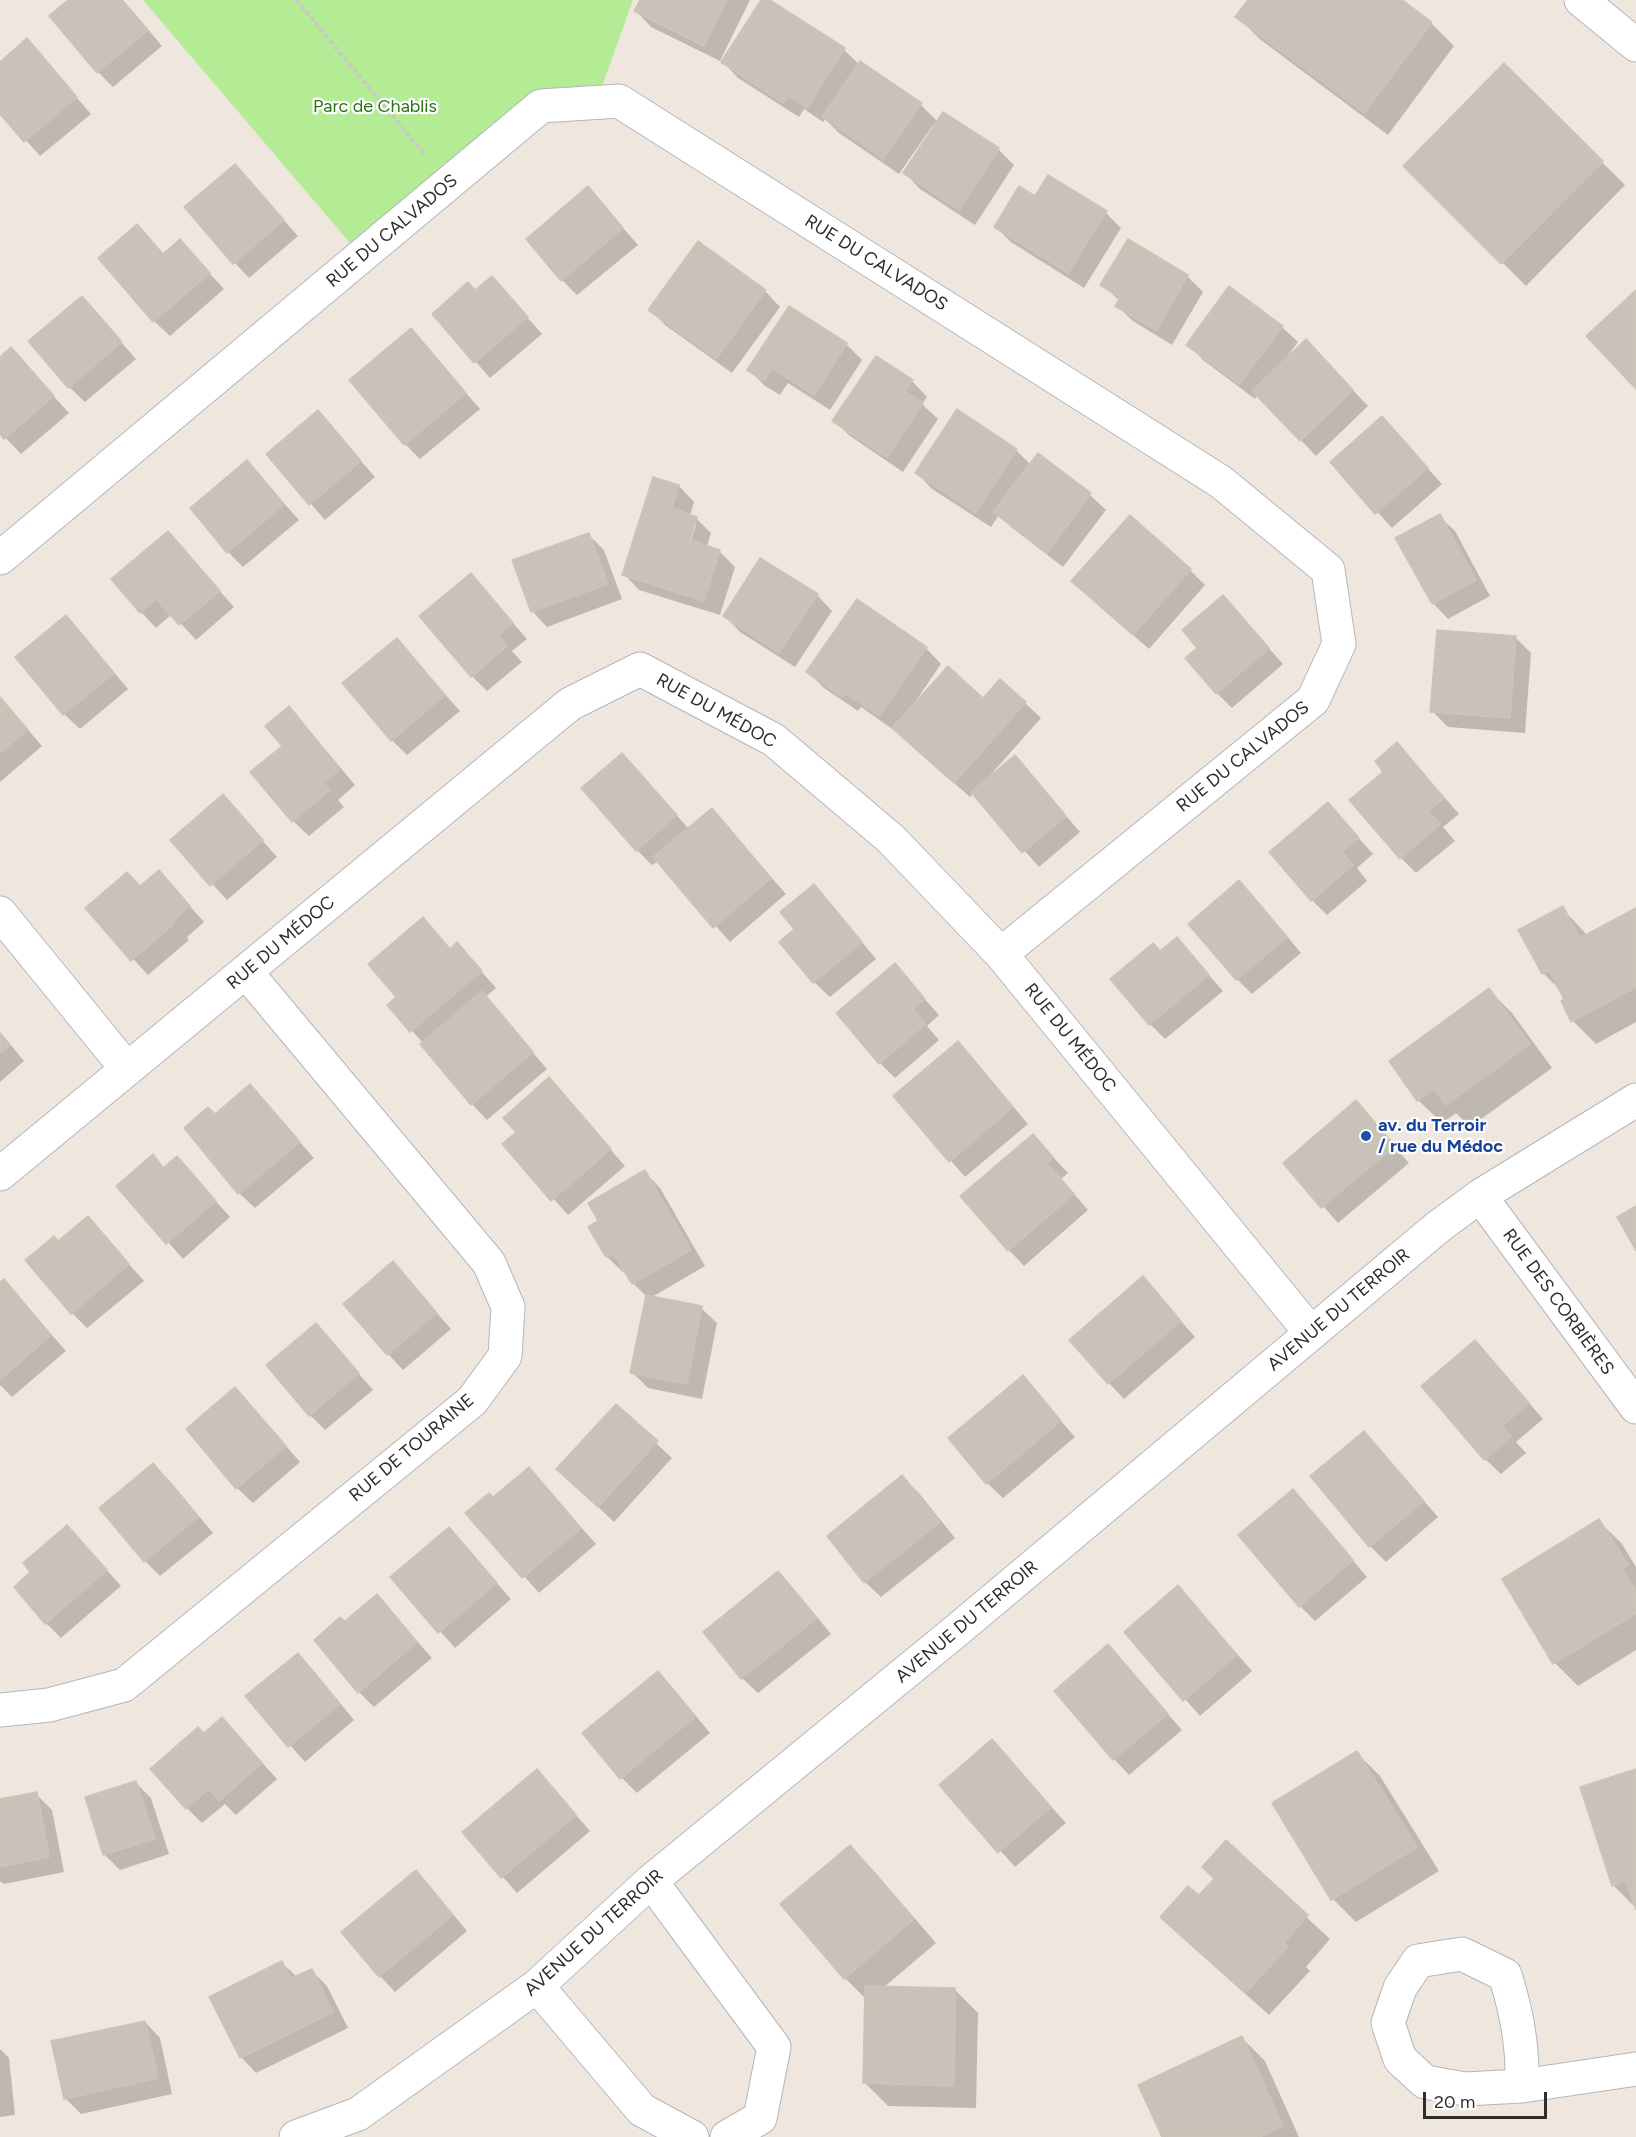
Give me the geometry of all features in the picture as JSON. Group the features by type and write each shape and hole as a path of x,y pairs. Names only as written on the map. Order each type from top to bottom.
{"street":[{"path":"1581,0 1636,45"},
{"name":"RUE DU CALVADOS","path":"0,558 541,106 620,101 1221,482 1328,570 1339,644 1313,700 1001,954"},
{"name":"RUE DU MÉDOC","path":"0,1174 570,704 640,669 774,740 891,839 1001,954 1311,1333"},
{"path":"0,914 127,1069"},
{"name":"RUE DE TOURAINE","path":"0,1710 49,1705 124,1685 472,1401 505,1356 508,1307 489,1263 246,972"},
{"name":"AVENUE DU TERROIR","path":"296,2137 358,2114 537,1986 651,1881 956,1631 1438,1227 1480,1196 1636,1100"},
{"name":"RUE DES CORBIÈRES","path":"1480,1196 1636,1407"},
{"path":"651,1881 774,2047 760,2118 727,2137"},
{"path":"1522,2086 1523,2062 1516,2011 1505,1975 1462,1954 1418,1961 1400,1988 1388,2023 1400,2059 1425,2082 1465,2089 1522,2086 1636,2069"},
{"path":"537,1986 642,2110 692,2137"}],"path":[{"path":"296,0 449,183"}],"green space":[{"name":"Parc de Chablis","path":"143,0 633,0 596,103 541,106 361,256"}],"building":[{"path":"68,0 122,0 148,30 97,73 49,16"},
{"path":"640,0 727,0 704,46 634,11"},
{"path":"761,0 770,0 845,48 807,108 788,95 783,103 721,62"},
{"path":"1248,0 1402,0 1432,22 1364,113 1235,17"},
{"path":"27,38 77,97 24,142 0,114 0,62"},
{"path":"860,61 922,103 883,159 822,117"},
{"path":"1504,63 1603,161 1501,264 1403,166"},
{"path":"943,112 999,148 959,210 903,173"},
{"path":"235,164 284,220 233,264 184,207"},
{"path":"1048,175 1107,211 1068,273 994,227 1019,186 1035,196"},
{"path":"588,186 623,228 561,281 526,239"},
{"path":"137,224 163,254 180,239 210,273 153,322 98,258"},
{"path":"1128,239 1188,275 1156,330 1115,306 1120,297 1100,285"},
{"path":"698,241 766,290 716,359 648,310"},
{"path":"492,276 528,317 474,363 432,314 468,282 475,290"},
{"path":"1229,286 1283,326 1239,384 1186,345"},
{"path":"1636,290 1636,389 1586,336"},
{"path":"82,296 122,342 68,388 28,341"},
{"path":"789,306 847,343 814,395 772,368 764,381 747,370"},
{"path":"411,328 466,393 404,445 349,380"},
{"path":"1306,339 1353,390 1300,441 1252,391"},
{"path":"11,347 54,396 4,439 0,434 0,357"},
{"path":"876,356 913,380 905,391 923,403 887,457 832,421"},
{"path":"957,409 1017,449 975,513 915,473"},
{"path":"318,410 361,461 309,505 266,454"},
{"path":"1382,416 1428,468 1375,514 1330,462"},
{"path":"1038,453 1091,493 1047,553 993,512"},
{"path":"247,460 284,504 227,553 190,508"},
{"path":"653,477 679,485 672,508 697,517 690,540 720,550 704,601 622,575"},
{"path":"1440,514 1476,580 1432,604 1395,538"},
{"path":"1130,515 1191,569 1133,635 1071,581"},
{"path":"168,531 220,591 179,625 156,599 140,613 111,579"},
{"path":"589,533 608,584 531,612 512,560"},
{"path":"760,558 818,594 779,653 723,616"},
{"path":"471,573 513,623 498,635 507,646 471,677 419,616"},
{"path":"1223,595 1269,648 1216,694 1185,658 1197,648 1182,630"},
{"path":"857,599 927,647 879,716 845,693 842,697 806,672"},
{"path":"66,615 114,673 63,715 15,657"},
{"path":"1437,630 1516,636 1510,718 1430,712"},
{"path":"397,638 445,695 391,741 342,683"},
{"path":"948,666 983,698 1000,679 1026,702 954,783 892,728"},
{"path":"0,697 28,730 0,753"},
{"path":"289,706 340,769 323,783 330,790 292,822 250,772 282,746 265,726"},
{"path":"1397,742 1444,798 1428,811 1440,824 1400,859 1349,800 1383,772 1375,761"},
{"path":"622,753 677,815 636,851 581,788"},
{"path":"1015,755 1066,816 1022,853 971,792"},
{"path":"223,794 263,840 210,886 170,840"},
{"path":"1328,802 1359,838 1342,852 1353,865 1311,901 1269,852"},
{"path":"712,808 771,878 713,928 653,857"},
{"path":"159,870 190,906 173,921 175,923 131,961 85,908 127,872 140,886"},
{"path":"1239,880 1287,937 1236,980 1188,924"},
{"path":"814,884 862,942 813,983 779,942 794,929 780,912"},
{"path":"1563,906 1580,938 1636,908 1636,987 1571,1022 1561,1001 1564,999 1549,971 1542,974 1518,930"},
{"path":"423,917 450,949 457,942 482,971 410,1032 387,1005 396,997 368,964"},
{"path":"1177,937 1209,975 1149,1025 1110,979 1153,943 1160,951"},
{"path":"895,963 925,999 913,1009 925,1024 879,1064 836,1013"},
{"path":"1489,988 1530,1044 1446,1105 1434,1089 1417,1101 1389,1061"},
{"path":"482,991 533,1052 471,1105 420,1044"},
{"path":"0,1033 10,1045 0,1053"},
{"path":"958,1041 1013,1107 949,1162 893,1096"},
{"path":"549,1077 611,1149 551,1201 502,1144 516,1132 503,1118"},
{"path":"250,1084 300,1142 238,1194 184,1128 208,1107 215,1114"},
{"path":"1356,1100 1395,1146 1321,1208 1283,1163"},
{"path":"1033,1134 1053,1157 1047,1163 1074,1194 1008,1251 960,1196"},
{"path":"153,1154 163,1168 177,1156 216,1201 166,1244 116,1186"},
{"path":"645,1170 691,1250 632,1284 613,1253 606,1257 588,1227 598,1221 588,1203"},
{"path":"1636,1206 1636,1251 1617,1217"},
{"path":"88,1216 129,1264 71,1314 25,1260 54,1236 58,1241"},
{"path":"393,1261 437,1313 387,1355 343,1304"},
{"path":"1143,1276 1181,1321 1108,1384 1069,1340"},
{"path":"4,1279 51,1335 0,1380 0,1282"},
{"path":"646,1295 702,1306 687,1384 630,1373"},
{"path":"316,1323 359,1373 309,1416 266,1365"},
{"path":"1475,1340 1529,1403 1502,1426 1511,1437 1484,1460 1421,1386"},
{"path":"1023,1375 1061,1421 986,1484 948,1438"},
{"path":"235,1387 286,1446 236,1489 186,1429"},
{"path":"616,1404 658,1441 598,1507 556,1469"},
{"path":"1364,1431 1424,1501 1369,1547 1310,1476"},
{"path":"153,1463 198,1517 144,1562 99,1508"},
{"path":"529,1467 581,1528 522,1578 465,1513 489,1493 493,1497"},
{"path":"902,1475 940,1522 864,1583 827,1536"},
{"path":"1293,1489 1353,1560 1299,1607 1238,1535"},
{"path":"1599,1519 1628,1565 1622,1569 1636,1591 1636,1613 1553,1664 1502,1579"},
{"path":"67,1525 107,1570 45,1624 14,1587 30,1572 23,1563"},
{"path":"449,1527 497,1583 438,1633 390,1577"},
{"path":"778,1571 817,1618 741,1679 703,1632"},
{"path":"1178,1585 1237,1655 1183,1701 1124,1632"},
{"path":"377,1594 417,1642 358,1693 314,1640 340,1617 345,1621"},
{"path":"1108,1644 1168,1714 1113,1760 1054,1691"},
{"path":"298,1653 340,1704 288,1747 245,1696"},
{"path":"658,1671 695,1717 620,1779 582,1733"},
{"path":"222,1717 262,1763 219,1801 209,1789 186,1809 150,1769 198,1727 204,1733"},
{"path":"992,1739 1051,1807 998,1853 939,1785"},
{"path":"1357,1751 1417,1847 1331,1900 1272,1803"},
{"path":"537,1769 576,1815 501,1878 462,1832"},
{"path":"1636,1769 1636,1910 1626,1881 1612,1886 1580,1787"},
{"path":"136,1781 155,1839 103,1855 85,1797"},
{"path":"37,1792 49,1857 0,1867 0,1799"},
{"path":"1226,1840 1308,1915 1284,1943 1288,1947 1245,1993 1160,1917 1188,1886 1199,1895 1214,1879 1202,1867"},
{"path":"850,1845 914,1919 844,1979 780,1904"},
{"path":"416,1870 453,1915 379,1977 341,1932"},
{"path":"282,1961 291,1978 312,1969 333,2012 240,2058 209,1997"},
{"path":"865,1986 955,1988 954,2086 863,2083"},
{"path":"145,2021 158,2078 64,2099 51,2041"},
{"path":"1242,2036 1283,2126 1260,2137 1162,2137 1138,2085"}],"place":[{"name":"av. du Terroir / rue du Médoc","path":"1366,1136"}]}
